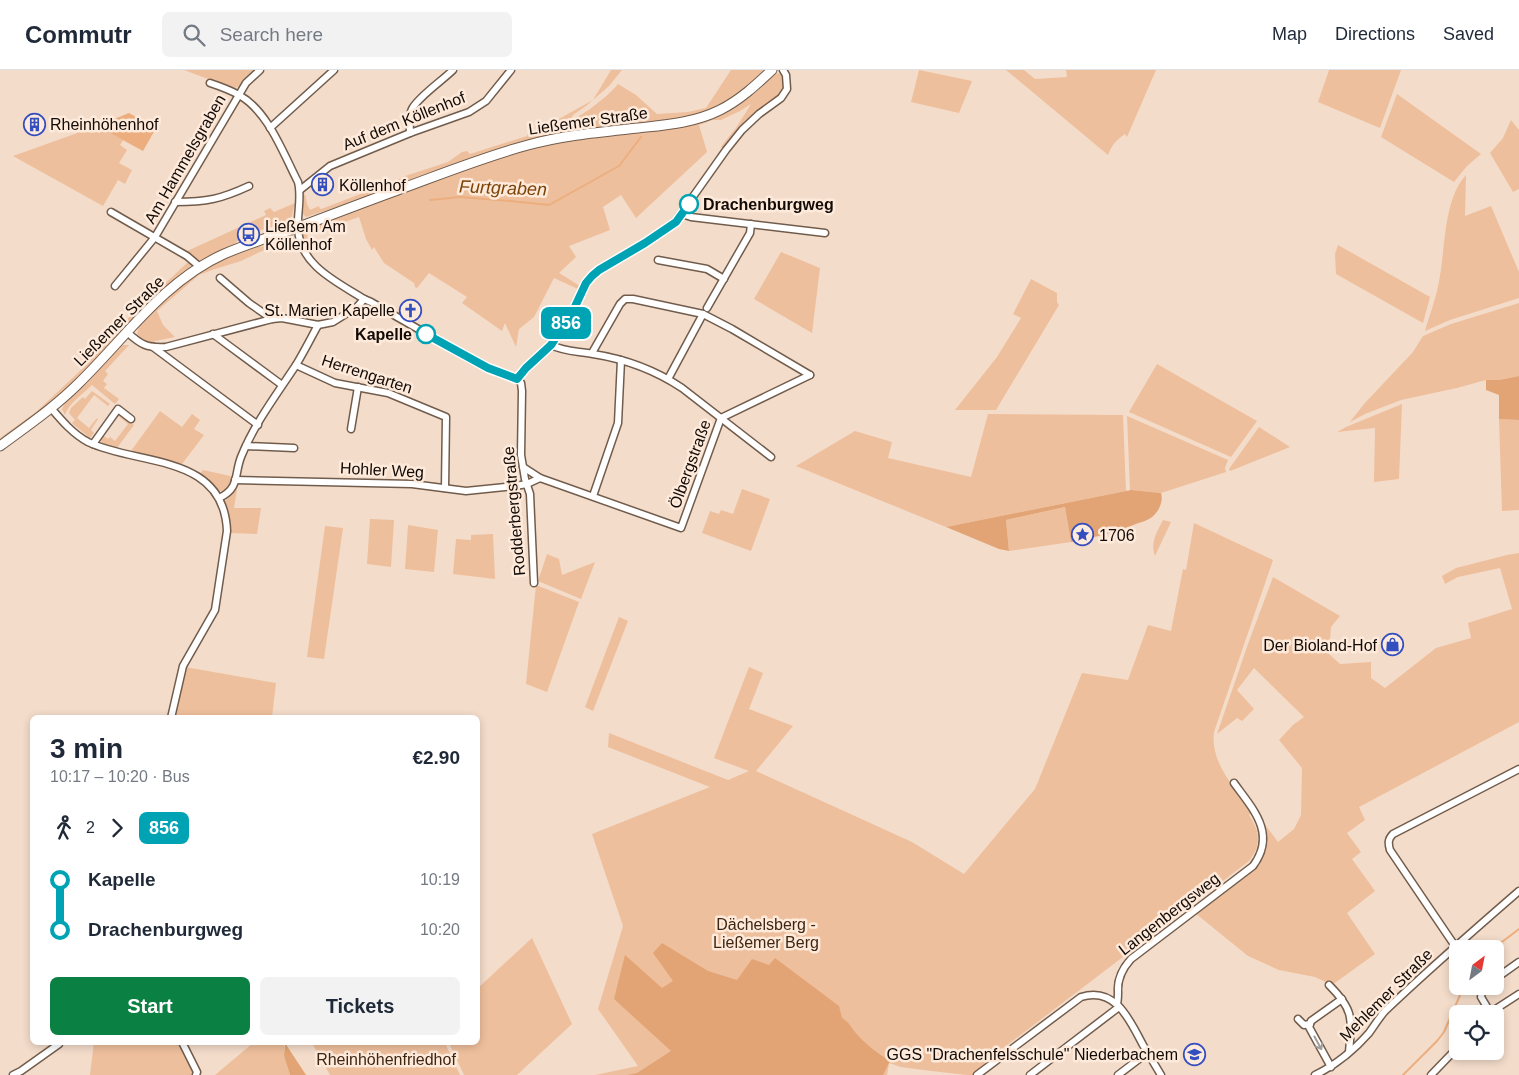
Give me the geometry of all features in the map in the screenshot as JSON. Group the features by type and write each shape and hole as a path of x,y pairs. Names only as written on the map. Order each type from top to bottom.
{"street":[{"name":"Am Hammelsgraben","path":"115,286 155,237 239,94 246,83 260,70"},
{"path":"270,128 334,70"},
{"path":"410,133 409,119 412,109 453,70"},
{"name":"Auf dem Köllenhof","path":"300,190 330,166 410,133 469,112 491,96 511,70"},
{"name":"Ließemer Straße","path":"0,446 51,408 79,383 155,302 200,267 222,255 496,154 571,136 668,125 692,120 718,110 742,97 772,70"},
{"path":"210,82 239,94 256,109 270,128 298,182 300,190 298,227 302,248 320,272 474,361 517,379 551,345 572,313 586,283 592,276 676,222 742,130 759,114 781,98 787,89 788,81 786,74 782,70"},
{"path":"175,202 207,201 220,198 249,186"},
{"name":"Am Hammelsgraben","path":"111,212 188,256 200,267"},
{"path":"682,214 691,217 825,234"},
{"path":"668,379 750,233 751,224"},
{"path":"658,260 707,269 724,279"},
{"path":"220,278 249,303 272,319"},
{"path":"153,347 166,347 272,319 282,318 318,325 333,322 357,307 364,299"},
{"path":"592,353 616,308 625,299 705,311"},
{"name":"Ölbergstraße","path":"593,496 681,528 721,418 810,375 705,311"},
{"path":"219,498 233,489 246,446 318,325"},
{"path":"127,332 138,342 153,347 258,425"},
{"path":"213,334 282,385"},
{"path":"551,345 560,350 592,353 621,360 638,365 668,379 771,457"},
{"path":"523,467 540,478 593,496 618,423 621,360"},
{"name":"Herrengarten","path":"296,364 335,382 388,393 446,418 445,488"},
{"name":"Rodderbergstraße","path":"517,379 521,383 522,391 521,455 530,494 534,583"},
{"path":"350,429 358,387"},
{"path":"51,408 81,438 93,444 188,471 208,484 219,498 226,519 227,531 214,610 183,666 172,715"},
{"path":"93,444 118,409 131,419"},
{"path":"246,446 294,448"},
{"name":"Hohler Weg","path":"235,480 412,484 466,491 491,490 527,484 540,478"},
{"path":"1451,940 1390,850 1389,838 1393,834 1519,769"},
{"name":"Langenbergsweg","path":"1118,1006 1118,982 1121,972 1131,960 1254,866 1260,857 1264,835 1262,823 1234,783"},
{"name":"Mehlemer Straße","path":"1462,940 1519,891"},
{"name":"Mehlemer Straße","path":"1315,1075 1331,1067 1349,1052 1369,1032 1383,1014 1449,952"},
{"path":"1504,973 1519,962"},
{"path":"1329,985 1342,999 1349,1011 1351,1029 1349,1052"},
{"path":"1502,1005 1519,994"},
{"path":"977,1075 1081,997 1095,996 1105,998 1125,1013 1161,1075"},
{"path":"1331,1067 1309,1027 1311,1021 1342,999"},
{"path":"1030,1075 1118,1006"},
{"path":"1298,1020 1304,1025 1310,1024"},
{"path":"13,1075 22,1071 58,1045"},
{"path":"184,1045 197,1072 196,1075"},
{"path":"1118,1075 1147,1053"},
{"path":"1431,1075 1449,1056"}],"green space":[{"path":"184,70 258,70 239,87 232,88"},
{"path":"611,70 622,70 609,86 593,100"},
{"path":"731,70 766,70 726,103 687,117 651,124 580,131 573,125 578,117 605,97 618,84 636,95 657,114 688,112 706,108"},
{"path":"919,70 972,81 959,113 911,102"},
{"path":"1006,70 1024,70 1035,79 1067,77 1066,70 1156,70 1127,137 1125,134 1117,141 1108,155"},
{"path":"1329,70 1401,70 1380,128 1318,102"},
{"path":"777,73 781,74 784,79 784,87 779,96 740,128 723,148 721,147 751,104 721,120 713,120 699,125 707,152 636,218 621,195 603,207 610,230 569,246 576,257 559,273 580,286 578,289 554,278 534,317 519,329 516,347 505,323 502,331 462,303 467,297 429,273 417,288 414,283 384,263 374,247 372,250 366,239 359,217 307,235 312,258 305,249 302,235 309,227 469,168 548,143 692,123 756,90"},
{"path":"1397,94 1481,154 1467,166 1454,182 1381,137"},
{"path":"593,100 573,115 563,134 306,217 303,214 305,193 310,210 319,206 320,209 324,208 402,177 448,162 462,152 467,151 470,154 527,136 529,132 537,131"},
{"path":"1511,120 1519,130 1519,189 1513,192 1490,153 1503,138"},
{"path":"97,126 123,140 120,145 127,150 119,163 132,170 125,184 118,180 103,206 13,156"},
{"path":"1466,175 1465,216 1491,206 1519,272 1519,298 1450,320 1425,331 1441,273 1449,213 1458,186"},
{"path":"295,203 292,216 288,222 245,235 234,244 204,260 199,260 185,252 266,215 264,211 270,208 274,212"},
{"path":"283,241 241,261 199,275 157,311 163,325 175,337 155,341 152,344 144,342 137,334 142,321 196,272 251,248"},
{"path":"1338,245 1430,297 1423,323 1336,274 1335,254"},
{"path":"781,252 820,268 812,333 754,299"},
{"path":"188,262 191,265 189,270 127,326 117,325 121,325"},
{"path":"1031,279 1057,293 1059,305 996,410 955,410 997,357 1021,318 1013,314"},
{"path":"1519,303 1519,376 1499,380 1486,380 1401,400 1350,422 1364,404 1413,352 1423,336 1451,324"},
{"path":"117,330 119,335 70,387 0,443 0,438 36,412 81,370"},
{"path":"129,345 105,371 108,374 103,381 107,384 104,388 119,399 115,404 92,385 72,403 65,415 62,409 65,403 116,348"},
{"path":"1157,364 1257,421 1231,457 1129,412"},
{"path":"92,391 110,404 108,406 94,395 77,418 89,428 98,419 91,430 94,433 90,438 72,423 75,420 69,413 71,408 83,397 85,399"},
{"path":"1402,404 1399,479 1374,482 1375,428 1337,432"},
{"path":"160,411 182,427 192,414 200,420 194,429 204,435 182,464 131,451"},
{"path":"118,414 134,425 117,448 103,444 100,439 102,435 108,439 110,437 115,441 128,424"},
{"path":"988,414 1123,415 1126,491 946,527 796,466 855,431 892,442 888,458 971,477"},
{"path":"1127,416 1228,460 1225,468 1226,472 1161,493 1130,490"},
{"path":"1499,419 1519,420 1519,510 1502,511"},
{"path":"1259,427 1290,447 1230,471 1229,469"},
{"path":"203,470 233,475 229,487 219,491 200,474"},
{"path":"237,489 234,508 261,508 257,534 231,533 225,501"},
{"path":"742,489 770,499 751,551 702,533 710,511 719,514 721,510 733,514"},
{"path":"1065,507 1071,542 1009,551 1006,520"},
{"path":"370,519 394,520 391,567 367,564"},
{"path":"1163,520 1171,522 1155,556 1153,546"},
{"name":"Dächelsberg - Ließemer Berg","path":"1194,523 1273,560 1214,732 1216,754 1220,765 1231,784 1252,812 1249,815 1257,833 1258,844 1249,861 985,1062 985,1067 973,1075 901,1067 889,1063 887,1075 595,1075 638,1066 598,1009 623,926 592,834 710,787 608,747 609,733 728,780 749,771 714,758 749,667 763,673 749,709 793,726 756,771 912,842 964,874 1035,789 1082,673 1128,680 1148,625 1171,631 1183,569 1186,570"},
{"path":"408,525 438,530 434,572 405,569"},
{"path":"325,526 343,528 324,659 307,657"},
{"path":"493,534 495,579 453,574 456,539 471,540 471,535"},
{"path":"1519,553 1519,722 1359,807 1365,820 1347,833 1361,852 1352,859 1375,891 1347,913 1375,954 1332,985 1315,977 1279,970 1248,956 1195,913 1255,867 1265,846 1263,822 1278,842 1294,829 1301,815 1302,768 1279,740 1293,725 1304,717 1254,668 1237,690 1254,709 1242,721 1237,718 1217,734 1273,577 1340,616 1331,627 1329,654 1340,664 1371,662 1371,678 1385,688 1436,648 1471,638 1468,623 1512,609 1500,568 1458,577 1445,584 1442,576 1456,568"},
{"path":"547,554 559,559 562,575 595,562 581,599 538,581"},
{"path":"536,585 579,602 547,692 526,684"},
{"path":"619,617 628,621 593,711 585,707"},
{"path":"185,667 276,683 272,715 174,715"},
{"path":"532,938 572,1024 517,1075 464,1075 450,1045 480,1045 480,986"},
{"path":"94,1045 180,1045 194,1072 194,1075 90,1075"},
{"path":"251,1045 284,1045 284,1056 290,1075 215,1075"},
{"name":"Rheinhöhenfriedhof","path":"313,1045 446,1045 460,1075 330,1075"}],"shaded area":[{"path":"129,113 156,128 143,151 97,126"},
{"path":"1519,376 1519,420 1499,419 1499,395 1486,390 1486,380 1499,380"},
{"path":"1131,490 1161,493 1160,508 1152,517 1109,533 1071,542 1065,507 1006,520 1009,551 999,549 946,527"},
{"path":"662,943 708,971 737,980 752,959 769,965 775,958 839,1006 842,1018 871,1048 890,1061 883,1075 627,1075 637,1073 671,1051 614,999 625,955 662,988 673,981 653,953"},
{"path":"286,1045 306,1075 290,1075 284,1056"}],"waterway":[{"name":"Furtgraben","path":"430,200 460,197 549,205 619,166 641,137"},
{"path":"1504,940 1519,929"},
{"path":"1403,1075 1444,1032 1460,995"}],"bus line":[{"name":"856","path":"426,334 488,368 517,379 551,345 572,313 586,283 592,276 676,222 689,204"}],"place":[{"name":"Rheinhöhenhof","path":"34,124"},
{"name":"Köllenhof","path":"323,185"},
{"name":"Drachenburgweg","path":"689,204"},
{"name":"Ließem Am Köllenhof","path":"249,235"},
{"name":"St. Marien Kapelle","path":"411,310"},
{"name":"Kapelle","path":"426,334"},
{"name":"1706","path":"1083,535"},
{"name":"Der Bioland-Hof","path":"1393,645"},
{"name":"GGS \"Drachenfelsschule\" Niederbachem","path":"1194,1054"}]}
